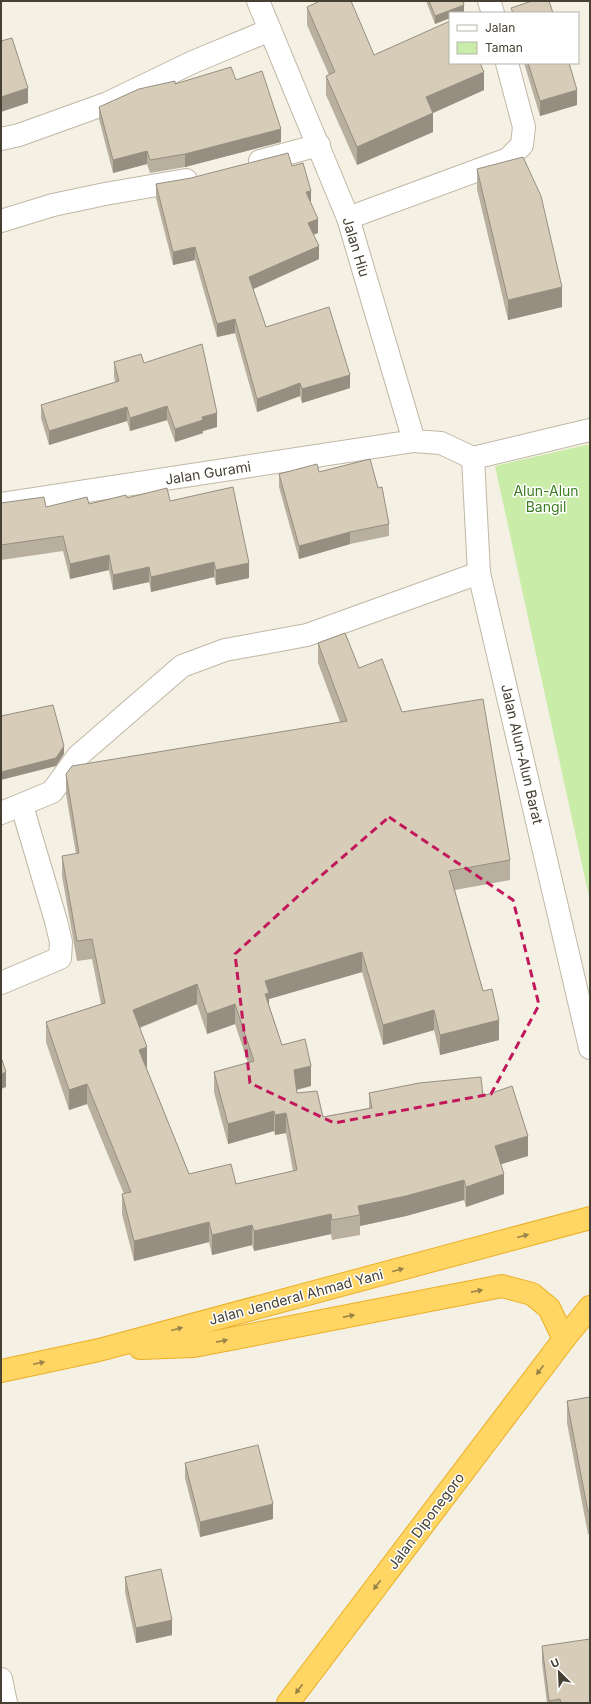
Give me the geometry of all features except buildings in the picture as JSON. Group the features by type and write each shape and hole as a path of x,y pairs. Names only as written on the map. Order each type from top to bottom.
{"highway":[{"name":"Jalan Jenderal Ahmad Yani","path":"1,1370 99,1350 590,1218"},
{"path":"99,1350 194,1346 502,1286 532,1294 549,1308 564,1338"},
{"name":"Jalan Diponegoro","path":"288,1703 564,1338 590,1307"}],"street":[{"name":"Jalan Hiu","path":"258,1 348,218 414,441"},
{"path":"490,1 493,12"},
{"path":"1,139 19,135 108,103 192,62 270,30"},
{"path":"348,218 508,159 513,155 522,145 524,127 507,64"},
{"path":"242,165 319,145"},
{"path":"1,220 60,204 204,175"},
{"path":"414,441 441,443 473,458 590,430"},
{"name":"Jalan Gurami","path":"1,504 414,441"},
{"name":"Jalan Alun-Alun Barat","path":"473,458 479,573 590,1048"},
{"path":"1,813 22,806 52,792 78,756 182,666 225,650 307,635 479,573"},
{"path":"1,983 60,958 61,942 56,921 22,806"},
{"path":"1,1679 6,1703"}],"highlighted area":[{"path":"389,817 513,900 539,1005 491,1094 334,1123 250,1083 235,954 308,887"}],"green space":[{"name":"Alun-Alun Bangil","path":"590,444 590,901 495,466"}]}
